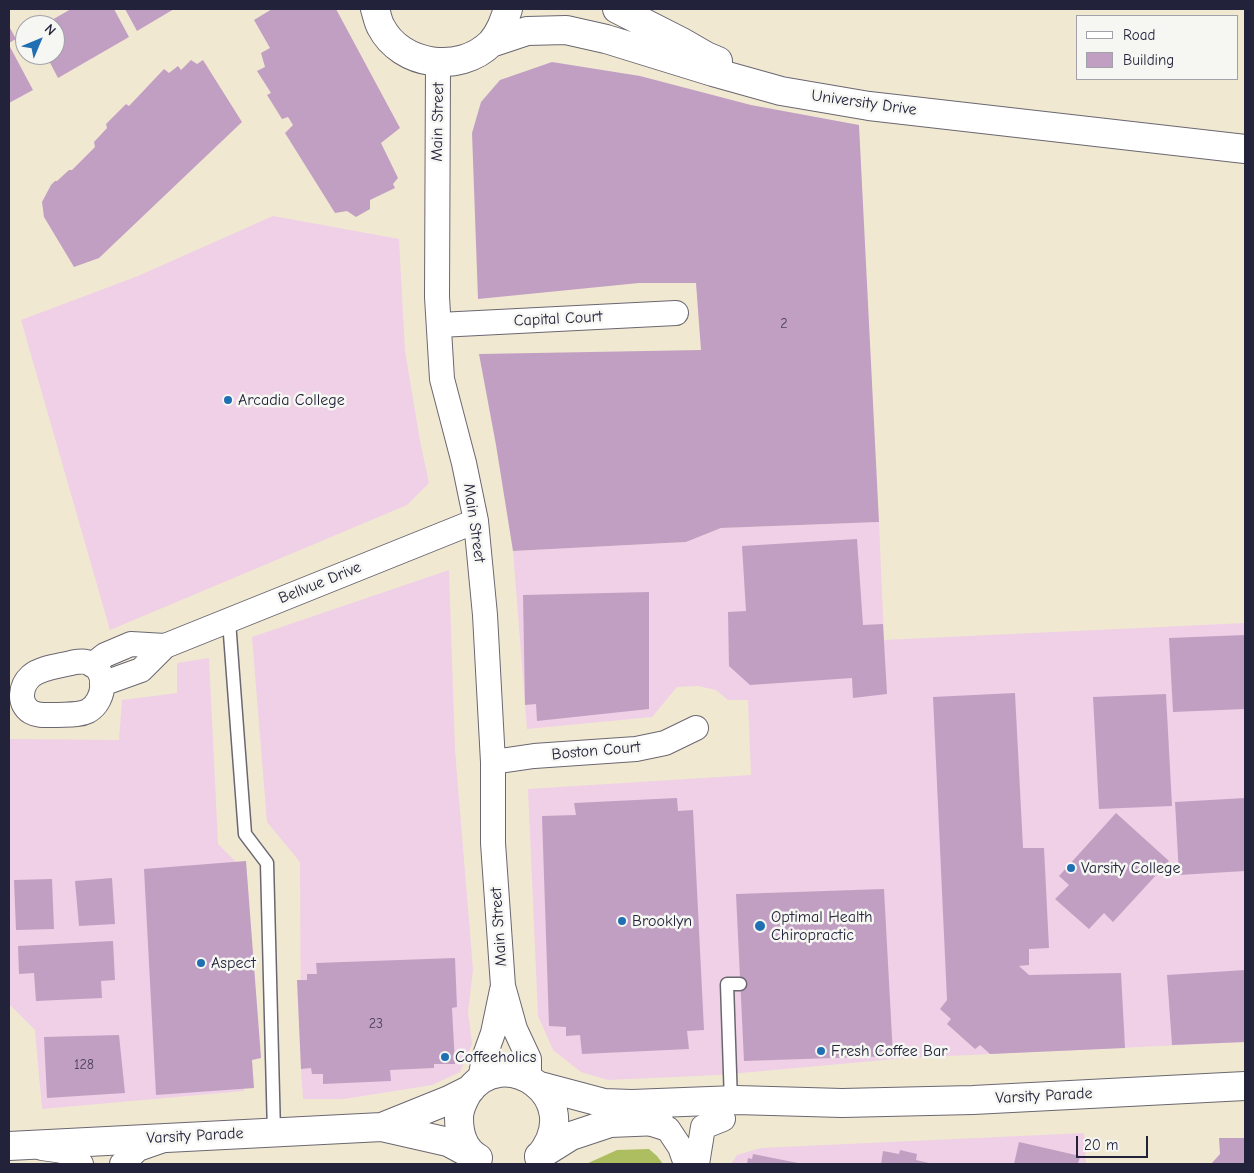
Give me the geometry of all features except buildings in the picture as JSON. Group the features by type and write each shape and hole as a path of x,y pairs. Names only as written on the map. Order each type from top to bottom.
{"street":[{"path":"375,9 381,28 396,46 416,58 438,63 457,61 475,54 491,43 503,26 508,9"},
{"name":"University Drive","path":"617,9 706,56 732,66 799,82 883,94 1245,137"},
{"name":"University Drive","path":"491,43 527,31 566,30 606,39 781,91 869,106 1245,149"},
{"name":"Main Street","path":"438,63 437,288 442,379 464,462 476,521 485,615 493,762 493,843 503,986"},
{"name":"Capital Court","path":"439,325 676,313"},
{"name":"Bellvue Drive","path":"97,674 105,655 132,644 165,646 476,521"},
{"name":"Boston Court","path":"493,762 534,756 636,749 665,743 696,728"},
{"path":"503,986 515,1029 529,1059 534,1082 549,1099 554,1113 554,1129 549,1144 530,1162"},
{"path":"480,1160 465,1145 459,1131 459,1116 462,1101 476,1084 493,1033 503,986"},
{"name":"Varsity Parade","path":"382,1128 449,1100 492,1075 504,1073 517,1074 534,1082 604,1103 728,1112"},
{"name":"Varsity Parade","path":"530,1162 571,1136 610,1123 646,1122 728,1112 842,1103 973,1100 1245,1086"},
{"path":"697,1164 703,1127 728,1112"},
{"path":"646,1122 668,1129 680,1147 686,1164"},
{"name":"Varsity Parade","path":"18,1146 177,1136 382,1128 448,1142 480,1160"},
{"path":"122,1164 138,1148 177,1136"},
{"path":"18,1146 63,1151 80,1164"}],"lane":[{"path":"229,621 245,834 267,863 274,1133"},
{"path":"728,1112 727,984 740,984"}],"shaded area":[{"name":"Arcadia College","path":"273,216 399,239 405,351 429,483 407,505 110,630 21,320 138,276"},
{"path":"879,522 884,640 1245,623 1245,1042 906,1058 719,1075 608,1080 581,1072 553,1050 538,1016 528,789 751,775 748,700 728,700 716,690 698,686 677,687 652,717 527,729 513,551 686,542 721,528"},
{"path":"449,570 455,750 473,970 468,1012 472,1044 460,1072 432,1085 344,1099 303,1099 301,1069 300,862 267,822 252,637"},
{"path":"209,658 218,844 245,871 244,1091 42,1109 35,1030 10,1005 9,739 119,740 122,700 177,693 177,663"},
{"path":"1084,1133 1086,1164 731,1164 737,1155 761,1148"}],"green space":[{"path":"649,1149 663,1164 586,1164 617,1150"}],"place":[{"name":"Arcadia College","path":"228,400"},
{"name":"Varsity College","path":"1071,868"},
{"name":"Brooklyn","path":"622,921"},
{"name":"Optimal Health Chiropractic","path":"760,926"},
{"name":"Aspect","path":"201,963"},
{"name":"Fresh Coffee Bar","path":"821,1051"},
{"name":"Coffeeholics","path":"445,1057"}]}
